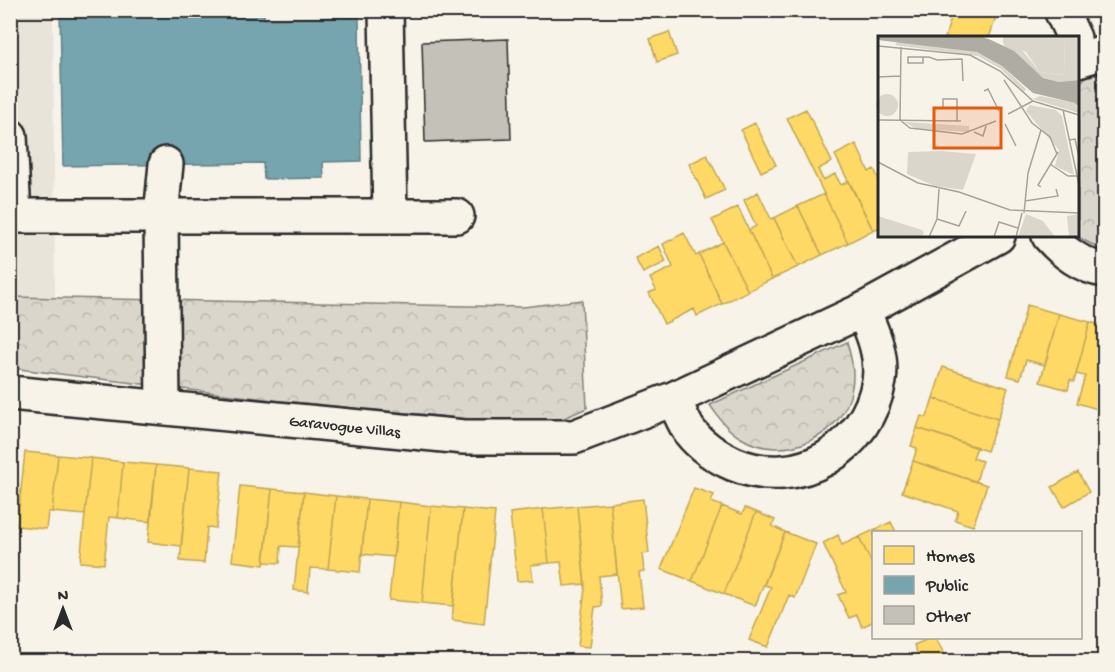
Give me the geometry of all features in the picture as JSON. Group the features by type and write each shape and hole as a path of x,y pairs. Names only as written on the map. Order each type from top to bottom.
{"street":[{"path":"386,10 390,216"},
{"path":"1061,10 1075,36"},
{"path":"10,136 12,216 457,216"},
{"path":"163,407 161,216 166,164"},
{"name":"Garavogue Villas","path":"10,393 464,437 573,437 673,399 863,310 996,237"},
{"path":"1050,237 1061,250 1095,269 1104,270"},
{"path":"673,399 690,431 716,456 749,470 784,473 819,463 849,442 870,414 879,380 878,352 877,343 863,310"}],"shaded area":[{"path":"11,11 53,11 55,298 11,297"}],"green space":[{"path":"1104,72 1104,251 1078,237 1079,84 1086,77"},
{"path":"11,297 523,307 582,300 587,408 562,419 502,422 281,401 11,368"},
{"path":"847,342 853,375 847,405 838,420 825,432 810,441 775,448 758,445 741,438 732,431 710,405"}],"building: Homes":[{"path":"981,12 996,17 990,36 946,36 952,14"},
{"path":"669,32 677,55 657,62 650,39"},
{"path":"806,109 832,162 818,169 823,180 835,174 841,185 849,181 873,230 848,243 787,118"},
{"path":"755,123 776,165 761,172 741,130"},
{"path":"856,144 869,172 874,169 878,178 878,228 873,230 835,155"},
{"path":"707,155 725,190 706,199 689,164"},
{"path":"758,192 771,219 774,218 798,267 772,279 749,230 756,226 744,200"},
{"path":"824,194 848,243 822,255 798,206"},
{"path":"798,206 822,255 798,267 774,218"},
{"path":"738,207 772,279 748,291 712,220"},
{"path":"684,233 696,256 699,254 722,304 697,316 694,309 664,324 649,293 656,290 650,278 673,267 663,244"},
{"path":"723,242 748,291 722,304 699,254"},
{"path":"659,246 666,262 643,273 635,258"},
{"path":"1027,305 1059,314 1045,365 1026,360 1020,379 1008,376"},
{"path":"1059,314 1090,322 1074,382 1070,380 1068,390 1040,382"},
{"path":"1090,322 1104,326 1104,396 1101,410 1077,403 1085,376 1076,374"},
{"path":"943,367 1008,388 998,419 933,398"},
{"path":"933,398 998,419 987,451 917,428 921,416 927,417"},
{"path":"917,428 977,447 973,458 982,461 976,482 913,461 917,448 911,446"},
{"path":"25,452 58,455 52,512 48,512 46,529 17,526"},
{"path":"58,455 91,458 85,515 52,512"},
{"path":"91,458 123,462 118,518 109,517 104,564 80,562"},
{"path":"913,461 987,485 973,526 955,520 958,511 902,492"},
{"path":"123,462 156,465 151,522 118,518"},
{"path":"156,465 189,468 181,546 148,542"},
{"path":"189,468 222,471 216,528 207,527 204,563 180,561"},
{"path":"1078,472 1089,492 1064,507 1052,487"},
{"path":"240,486 272,489 264,565 232,561"},
{"path":"694,488 714,495 711,502 722,506 692,581 661,569"},
{"path":"272,489 304,492 298,547 281,546 280,563 264,562"},
{"path":"304,492 336,496 328,569 310,568 308,592 294,590"},
{"path":"336,496 367,499 360,572 328,569"},
{"path":"367,499 399,502 394,557 362,554"},
{"path":"643,499 649,553 642,554 644,571 639,572 643,607 621,609 610,503"},
{"path":"399,502 431,506 422,603 389,600"},
{"path":"610,503 617,574 599,576 602,606 595,607 590,647 578,646 585,588 577,506"},
{"path":"431,506 463,509 453,606 422,603"},
{"path":"577,506 585,584 564,586 561,562 549,563 543,509"},
{"path":"722,506 742,514 745,508 756,512 724,594 692,581"},
{"path":"463,509 495,512 484,624 452,620"},
{"path":"543,509 549,563 531,565 533,580 517,581 510,513"},
{"path":"756,512 775,520 772,526 785,532 755,606 724,594"},
{"path":"891,522 896,531 872,531 872,564 859,537"},
{"path":"785,532 816,544 795,598 789,595 768,647 749,640 771,587 764,585"},
{"path":"838,535 842,545 859,537 872,564 872,622 862,627 857,615 849,618 838,595 846,592 823,543"},
{"path":"929,639 936,639 946,658 940,662 921,662 914,645"}],"building: Public":[{"path":"60,10 264,10 264,19 359,17 361,161 323,162 324,178 264,179 263,163 63,166"}],"building: Other":[{"path":"508,39 511,139 425,142 422,42"}]}
